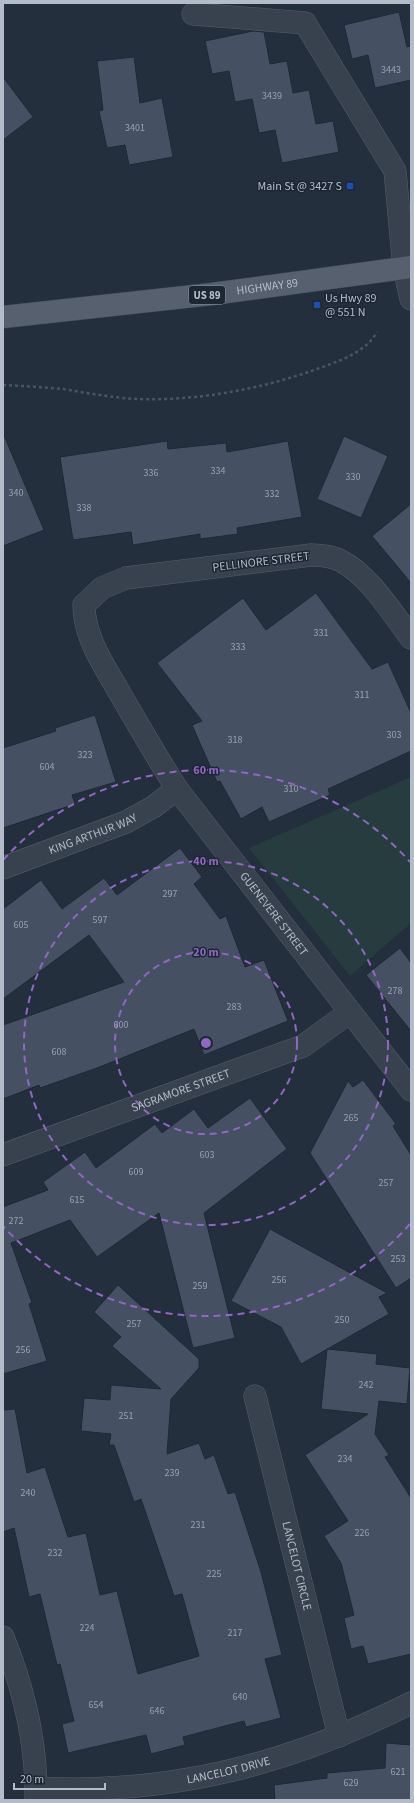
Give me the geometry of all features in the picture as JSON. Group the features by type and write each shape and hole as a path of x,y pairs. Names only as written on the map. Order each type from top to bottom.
{"main road":[{"name":"HIGHWAY 89","path":"3,317 212,294 408,268"}],"street":[{"path":"193,14 305,23 395,170 411,299"},
{"name":"PELLINORE STREET","path":"84,605 102,588 126,578 311,555 326,556 346,564 364,578 411,638"},
{"name":"GUENEVERE STREET","path":"84,605 84,619 87,631 98,655 154,753 177,789 411,1090"},
{"name":"KING ARTHUR WAY","path":"3,868 126,822 153,807 177,789"},
{"name":"SAGRAMORE STREET","path":"3,1155 303,1046 350,1012"},
{"name":"LANCELOT CIRCLE","path":"255,1396 339,1736"},
{"path":"3,1637 21,1689 30,1725 35,1759 36,1794"},
{"name":"LANCELOT DRIVE","path":"36,1794 80,1790 118,1789 197,1778 267,1761 339,1736 411,1703"}],"path":[{"path":"3,385 32,386 138,399 172,399 217,393 251,388 298,375 340,360 371,342 377,332"}],"green space":[{"path":"411,777 411,923 350,976 249,848"}],"building":[{"path":"399,12 407,47 411,46 411,80 375,88 368,55 352,59 344,25"},
{"path":"253,31 264,32 270,64 287,61 293,93 309,90 316,124 333,121 339,152 282,163 275,130 259,133 252,99 235,102 229,71 212,74 205,41"},
{"path":"134,57 140,103 162,98 173,157 129,165 125,145 107,148 99,111 103,110 97,61"},
{"path":"3,77 33,117 3,140"},
{"path":"3,433 44,530 3,546"},
{"path":"344,436 388,456 361,518 317,499"},
{"path":"167,441 168,449 226,443 227,452 288,441 302,517 237,528 238,534 200,539 200,534 133,545 131,532 73,540 60,457"},
{"path":"411,504 411,583 372,536"},
{"path":"316,593 372,669 388,662 411,713 411,751 328,789 330,795 269,822 262,807 241,819 220,781 217,782 192,725 202,721 157,663 243,598 266,630"},
{"path":"95,715 116,782 72,795 75,804 3,828 3,748 56,731 55,728"},
{"path":"180,848 202,877 194,884 220,919 226,916 245,967 264,960 288,1021 204,1055 194,1029 97,1068 40,1088 39,1085 3,1099 3,1025 124,982 89,935 3,999 3,909 41,880 62,909 104,878 117,895"},
{"path":"400,948 411,963 411,1031 366,975"},
{"path":"363,1080 396,1124 393,1126 411,1155 411,1278 396,1288 310,1153 348,1081 353,1087"},
{"path":"250,1098 287,1149 204,1213 235,1338 193,1348 159,1213 97,1257 70,1220 11,1243 32,1303 29,1304 47,1361 3,1374 3,1207 48,1190 43,1182 85,1152 96,1168 155,1124 162,1133 194,1109 208,1128"},
{"path":"270,1229 387,1293 379,1297 389,1314 301,1364 281,1327 231,1301"},
{"path":"118,1285 199,1359 199,1368 171,1399 167,1454 199,1443 205,1459 214,1455 228,1494 235,1492 261,1572 282,1655 265,1659 281,1718 246,1727 244,1721 183,1737 185,1745 151,1754 146,1735 68,1753 62,1724 74,1721 60,1664 57,1665 40,1594 29,1597 14,1528 3,1532 3,1410 15,1409 27,1473 45,1467 68,1537 86,1533 100,1595 117,1591 138,1674 199,1656 182,1594 174,1596 141,1499 134,1502 114,1445 109,1445 111,1434 81,1431 84,1398 110,1400 111,1385 161,1389 112,1346 121,1337 94,1312"},
{"path":"327,1349 377,1354 376,1364 410,1368 407,1404 379,1401 375,1434 389,1455 385,1457 411,1498 411,1654 368,1664 363,1646 351,1649 344,1618 354,1615 341,1563 324,1536 348,1521 305,1455 368,1414 321,1409"},
{"path":"386,1743 411,1745 411,1800 275,1800 274,1785 327,1778 327,1773 385,1768"}],"place":[{"name":"Main St @ 3427 S","path":"350,186"},
{"name":"Us Hwy 89 @ 551 N","path":"317,305"}]}
